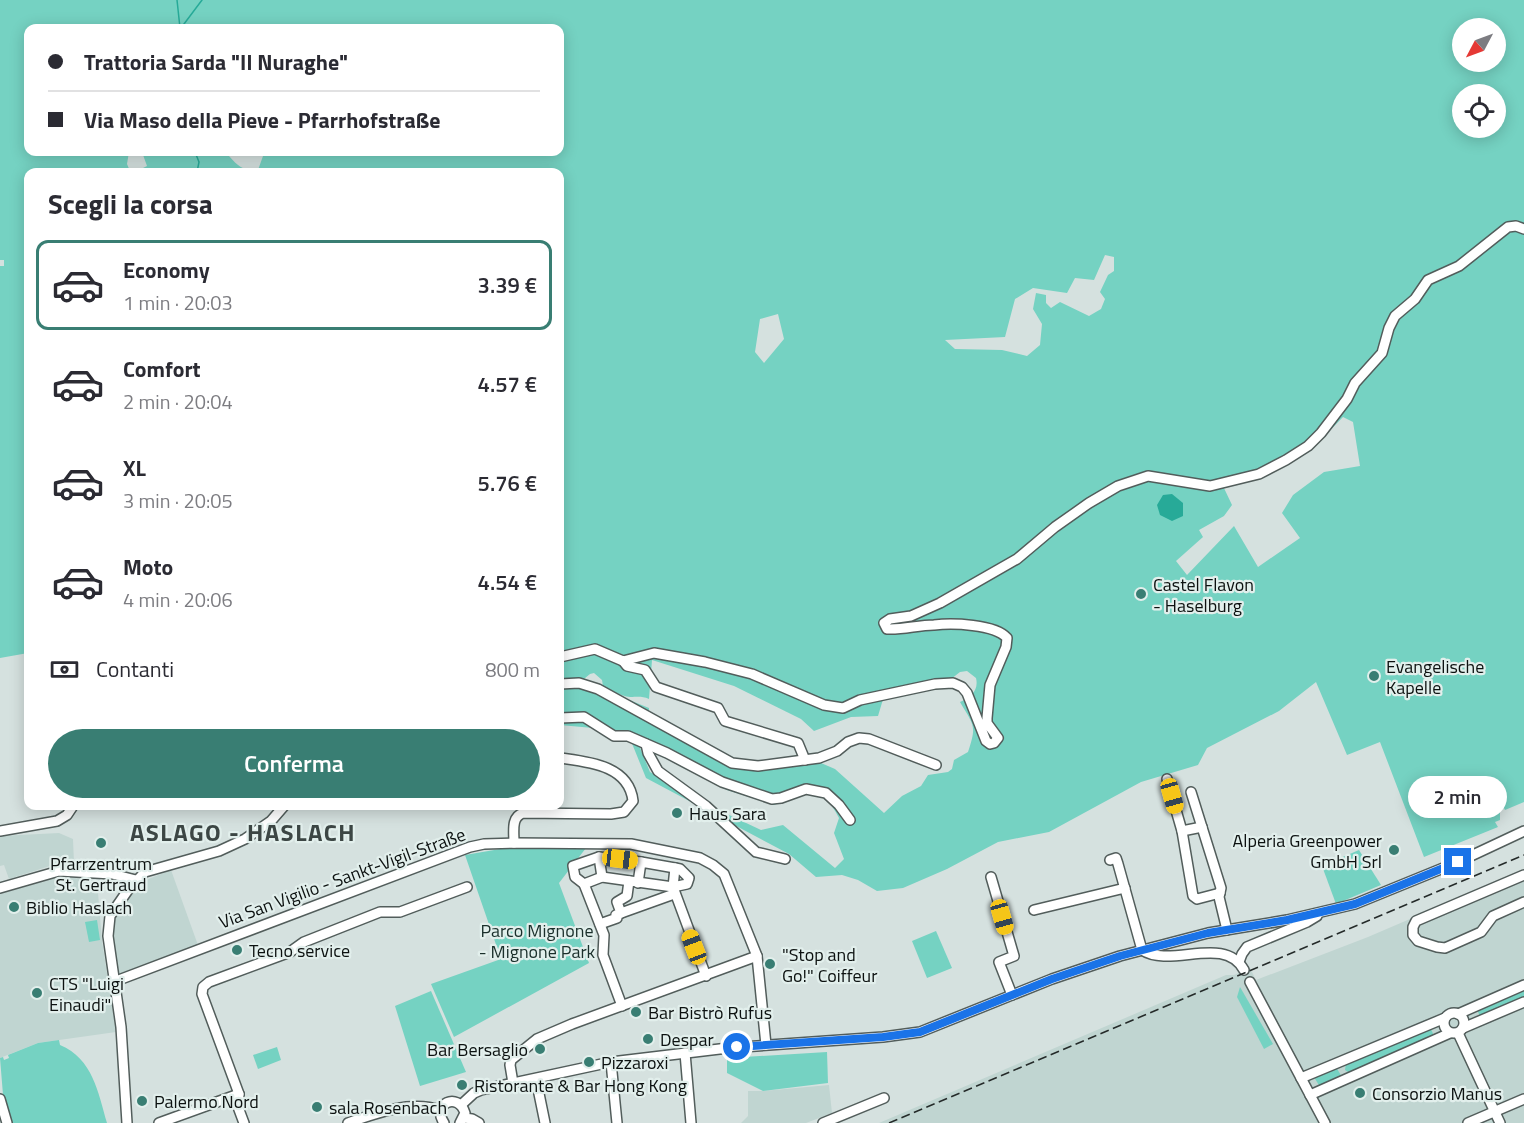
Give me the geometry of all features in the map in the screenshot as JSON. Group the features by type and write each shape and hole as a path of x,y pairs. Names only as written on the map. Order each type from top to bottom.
{"street":[{"path":"623,661 654,653 705,662 752,674 824,705 843,708 860,700 908,689 953,683 962,687 967,693 986,741 990,744 994,743 998,738 987,723 987,718 990,685 1006,647 1007,638 1002,632 982,627 935,624 887,629 884,623 890,619 911,616 940,603 1017,559 1055,526 1118,486 1148,476 1210,486 1259,474 1286,460 1308,446 1321,433 1347,399 1355,383 1382,353 1395,316 1415,299 1428,280 1460,266 1509,227 1516,226 1524,229"},
{"path":"564,656 595,649 623,661 627,666 645,670 656,687 718,708 725,721 798,743 805,760"},
{"path":"564,684 579,683 598,689 732,763 758,766 819,759 859,738 869,739 936,765"},
{"path":"564,718 584,717 614,736 628,736 722,782 772,799 806,789 826,793 850,820"},
{"path":"646,744 648,753 658,771 706,806 756,852 785,859"},
{"path":"514,843 514,819 517,815 523,813 624,812 633,801 632,790 616,772 601,765 564,759"},
{"path":"1167,779 1182,831 1193,896 1197,899 1220,893"},
{"path":"1191,792 1221,888 1219,897 1227,930"},
{"path":"0,831 63,819 70,810"},
{"path":"127,1123 126,1074 116,981 108,936 110,916 136,880 145,872 219,851 245,839 270,821 280,810"},
{"path":"1182,831 1202,826"},
{"path":"461,1105 481,1090 611,1062 766,1045 910,1034 932,1028 1061,975 1142,950 1355,904 1458,862 1524,831"},
{"name":"Via San Vigilio - Sankt-Vigil-Straße","path":"116,981 484,844 631,844 700,858 724,874 757,956"},
{"path":"599,857 602,877"},
{"path":"600,924 617,918 616,915 689,882 689,878 680,869 599,857 573,866 575,877 584,884 604,935 603,954 622,1006"},
{"path":"1110,860 1116,858 1142,950 1154,956 1221,954 1241,966 1242,954 1247,947 1307,922 1324,912"},
{"path":"621,913 617,902 627,896 640,862"},
{"path":"675,868 673,890 706,976"},
{"path":"0,888 59,871 112,874 136,880"},
{"path":"1524,874 1416,921 1413,935 1418,941 1445,948 1481,932 1493,916 1524,902"},
{"path":"584,884 602,877 673,890"},
{"path":"991,877 1014,956 999,962 1012,995"},
{"path":"244,1123 238,1107 239,1094 202,994 203,987 209,982 290,952 304,942 380,912 400,912 467,887"},
{"path":"1034,910 1125,888"},
{"path":"513,1083 511,1060 537,1040 757,956 766,1045"},
{"path":"1250,982 1325,1123"},
{"path":"1301,1078 1524,985"},
{"path":"1310,1095 1524,1002"},
{"path":"1458,1014 1462,1017 1460,1029 1500,1123"},
{"path":"1445,1018 1445,1028 1460,1029"},
{"path":"685,1053 691,1123"},
{"path":"611,1062 617,1123"},
{"path":"1342,1062 1341,1068 1349,1077"},
{"path":"536,1079 545,1123"},
{"path":"159,1123 239,1094"},
{"path":"823,1123 884,1098"},
{"path":"0,1099 7,1123"},
{"path":"1468,1123 1524,1099"},
{"path":"444,1123 440,1110 449,1102 455,1102 464,1109 462,1120 472,1119 479,1123"},
{"path":"348,1123 407,1107 440,1110"}],"shaded area":[{"path":"1172,494 1183,503 1183,516 1172,521 1160,515 1157,505 1163,495"},
{"path":"59,833 73,839 74,863 53,865 9,879 4,865 0,866 0,836"},
{"path":"171,870 199,948 120,979 111,925 120,905 136,884"},
{"path":"1524,870 1524,1123 879,1123 1226,975 1234,975 1250,968 1256,980 1368,937"},
{"path":"67,877 97,881 102,941 116,1032 38,1043 0,1058 0,894"},
{"path":"829,1085 832,1113 806,1123 741,1123 748,1116 748,1091"}],"green space":[{"path":"0,0 1524,0 1524,802 1505,810 1504,808 1500,812 1500,820 1495,822 1498,827 1424,857 1380,742 1347,755 1316,682 1279,711 1207,748 1198,765 1141,782 1049,832 998,842 947,869 903,888 877,891 858,880 842,875 816,877 789,854 646,778 631,741 604,729 564,725 564,168 259,168 263,156 564,156 564,24 24,24 24,156 128,156 129,168 24,168 24,654 0,658 0,266 4,266 4,260 0,260","holes":["1105,255 1114,257 1114,271 1108,275 1100,292 1105,299 1101,309 1089,316 1060,302 1051,308 1046,303 1046,295 1036,293 1033,309 1042,324 1040,345 1027,356 1002,350 955,349 945,340 1005,337 1015,299 1033,288 1067,293 1075,278 1094,280","778,314 784,339 764,363 755,352 760,319","1343,417 1353,422 1360,466 1324,472 1293,495 1282,513 1300,538 1258,567 1234,526 1187,575 1176,561 1203,537 1199,530 1224,516 1232,505 1223,486 1258,478 1310,451","652,660 734,686 801,719 814,731 851,717 878,716 884,696 929,688 946,678 951,679 960,672 967,671 976,678 977,682 973,693 960,702 973,726 973,736 968,752 954,760 952,769 948,772 928,775 921,786 902,796 884,813 835,769 807,757 770,763 733,760 649,717 649,708 579,683 594,673 602,680 603,686 616,693 649,699","638,743 727,790 774,805 803,794 819,795 833,807 839,818 834,833 844,859 835,868 783,825 761,830 708,805 650,772"]},
{"path":"143,156 229,156 243,168 143,168 147,166"},
{"name":"Parco Mignone - Mignone Park","path":"586,848 559,883 589,963 454,1037 431,984 501,959 465,855 500,849"},
{"path":"1359,850 1381,885 1336,904 1322,866"},
{"path":"97,920 100,940 89,942 85,922"},
{"path":"936,931 952,968 927,978 912,941"},
{"path":"1240,987 1273,1044 1264,1049 1237,997"},
{"path":"1524,987 1524,1000 1481,1019 1476,1007"},
{"path":"431,991 466,1072 420,1086 395,1006"},
{"path":"1430,1027 1435,1038 1356,1071 1345,1070 1346,1063"},
{"path":"59,1040 60,1045 71,1051 87,1068 97,1088 107,1123 9,1123 4,1107 0,1058 3,1057 4,1060 9,1058 8,1055 38,1043"},
{"path":"277,1047 281,1060 258,1069 253,1055"},
{"path":"827,1052 828,1083 763,1091 727,1073 727,1058"},
{"path":"1336,1067 1342,1077 1320,1087 1314,1077"}],"waterway":[{"path":"177,0 180,24"},
{"path":"184,24 202,0"},
{"path":"197,156 198,168"}],"railway":[{"path":"889,1123 1524,855"}],"place":[{"name":"Castel Flavon - Haselburg","path":"1141,594"},
{"name":"Evangelische Kapelle","path":"1374,676"},
{"name":"Haus Sara","path":"677,813"},
{"name":"Pfarrzentrum St. Gertraud","path":"101,843"},
{"name":"Alperia Greenpower GmbH Srl","path":"1394,850"},
{"name":"Biblio Haslach","path":"14,907"},
{"name":"Tecno service","path":"237,950"},
{"name":"\"Stop and Go!\" Coiffeur","path":"770,964"},
{"name":"CTS \"Luigi Einaudi\"","path":"37,993"},
{"name":"Bar Bistrò Rufus","path":"636,1012"},
{"name":"Despar","path":"648,1039"},
{"name":"Bar Bersaglio","path":"540,1049"},
{"name":"Pizzaroxi","path":"589,1062"},
{"name":"Ristorante & Bar Hong Kong","path":"462,1085"},
{"name":"Consorzio Manus","path":"1360,1093"},
{"name":"Palermo Nord","path":"142,1101"},
{"name":"sala Rosenbach","path":"317,1107"}],"district":[{"name":"ASLAGO - HASLACH","path":"243,832"}],"route":[{"path":"737,1047 883,1037 920,1032 1052,979 1120,956 1208,933 1287,920 1355,904 1458,862"}]}
